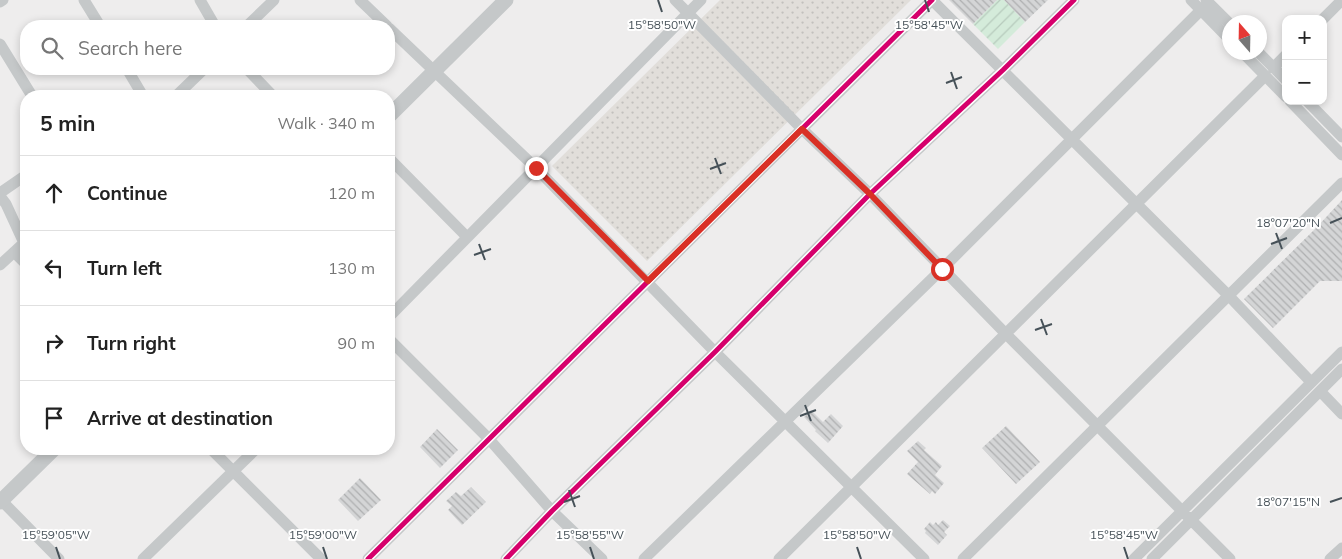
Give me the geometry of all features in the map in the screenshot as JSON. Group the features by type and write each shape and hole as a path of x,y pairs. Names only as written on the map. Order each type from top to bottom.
{"street":[{"path":"84,0 96,20"},
{"path":"200,0 212,20"},
{"path":"253,20 274,0"},
{"path":"360,0 381,20"},
{"path":"675,0 802,129 870,194 1230,559"},
{"path":"395,311 701,0"},
{"path":"368,559 932,0 1228,296 1311,382"},
{"path":"506,559 552,511 715,352 870,194 1074,0"},
{"path":"1190,0 1203,5 1222,18"},
{"path":"1327,15 1342,0"},
{"path":"395,110 500,2"},
{"path":"1203,5 1222,30"},
{"path":"644,559 942,269 1203,5"},
{"path":"395,34 536,168 715,352 924,559"},
{"path":"0,44 28,90"},
{"path":"779,559 1282,59"},
{"path":"1253,60 1269,72 1282,78"},
{"path":"1262,60 1282,91"},
{"path":"131,75 139,90"},
{"path":"182,90 198,75"},
{"path":"253,75 267,90"},
{"path":"1294,105 1342,155"},
{"path":"1311,105 1342,137"},
{"path":"395,164 467,237"},
{"path":"20,180 0,195 20,232"},
{"path":"963,559 1342,183"},
{"path":"0,265 20,247"},
{"path":"14,252 20,258"},
{"path":"395,346 489,439 552,511 602,559"},
{"path":"1134,559 1342,352"},
{"path":"1152,559 1342,369"},
{"path":"1320,391 1342,414"},
{"path":"48,455 0,500 59,559"},
{"path":"217,455 321,559"},
{"path":"144,559 250,455"},
{"path":"1330,559 1342,548"}],"sand":[{"path":"720,0 911,0 647,261 552,166"}],"green space":[{"path":"997,0 1004,0 1025,22 998,49 973,24"}],"building":[{"path":"949,0 997,0 973,24"},
{"path":"1004,0 1048,0 1025,22"},
{"path":"1342,200 1342,281 1320,281 1273,328 1244,299"},
{"path":"811,410 823,422 831,414 843,426 828,443 804,417"},
{"path":"1006,426 1040,462 1016,484 982,448"},
{"path":"437,429 458,450 440,468 420,447"},
{"path":"918,441 926,448 924,450 942,466 935,475 944,483 935,494 932,491 930,494 907,474 918,462 907,451"},
{"path":"360,478 381,500 358,521 338,500"},
{"path":"471,487 486,502 462,525 448,510 452,506 446,501 456,492 461,496"},
{"path":"943,520 950,526 944,532 947,535 938,545 925,533 924,529 930,522 933,525 936,522 938,525"}],"cycle path":[{"path":"368,559 932,0"},
{"path":"506,559 552,511 715,352 870,194 1003,70 1074,0"}],"route":[{"path":"536,168 648,281 802,129 870,194 942,269"}]}
